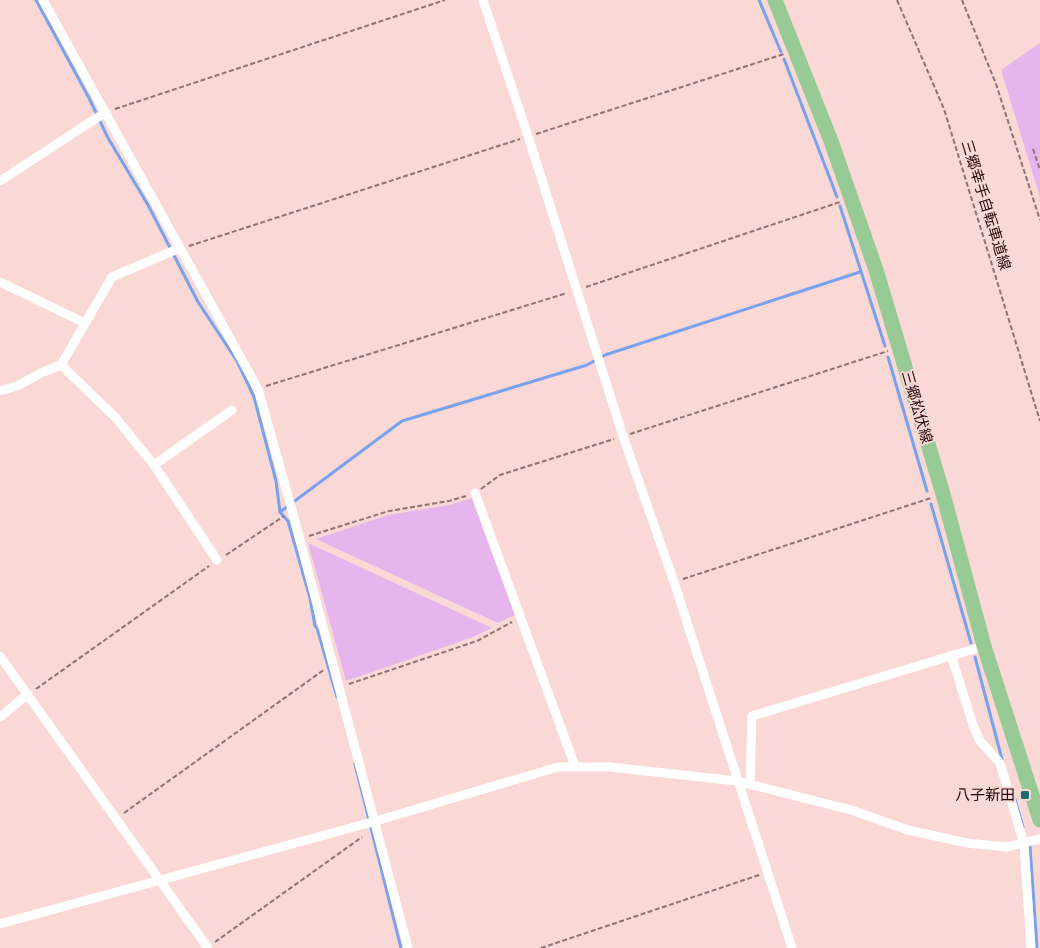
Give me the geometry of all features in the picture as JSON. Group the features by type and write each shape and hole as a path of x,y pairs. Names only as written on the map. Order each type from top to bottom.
{"main road":[{"name":"三郷松伏線","path":"775,0 796,50 851,197 900,347 943,494 984,646 1040,820"}],"street":[{"path":"43,0 258,389 376,821 408,948"},
{"path":"483,0 578,290 623,436 674,582 792,948"},
{"path":"0,181 106,112"},
{"path":"0,391 61,366 112,277 180,248"},
{"path":"0,282 85,323"},
{"path":"61,366 116,418 154,464 217,560"},
{"path":"154,464 232,410"},
{"path":"475,493 575,766"},
{"path":"750,785 752,716 951,654 984,646"},
{"path":"951,654 973,725 980,741 1000,763 1024,844 1031,948"},
{"path":"0,656 207,948"},
{"path":"0,716 28,694"},
{"path":"0,924 376,821 558,767 610,767 737,781 851,810 908,830 967,843 1006,847 1040,839"}],"path":[{"path":"106,112 445,0"},
{"name":"三郷幸手自転車道線","path":"898,0 944,110 1016,338 1040,421"},
{"path":"962,0 996,84 1040,220"},
{"path":"180,248 796,50"},
{"path":"1033,149 1040,170"},
{"path":"258,389 578,290 851,197"},
{"path":"299,539 389,511 450,501 475,493 500,475 900,347"},
{"path":"674,582 943,494"},
{"path":"28,694 217,560 292,510"},
{"path":"339,687 477,641 521,616"},
{"path":"116,819 333,664"},
{"path":"207,948 362,837"},
{"path":"541,948 768,872"}],"shaded area":[{"path":"1040,43 1040,197 1001,70"},
{"path":"472,498 515,615 498,623 316,539 388,515 449,505"},
{"path":"308,543 492,628 473,637 346,681"}],"waterway":[{"path":"36,0 89,98 108,138 148,205 198,302 237,361 254,397 276,481 280,512 288,521 310,598 315,626 337,697"},
{"path":"759,0 781,52"},
{"path":"784,59 837,197"},
{"path":"840,206 885,346"},
{"path":"280,512 402,421 587,365 605,355 860,272"},
{"path":"888,357 927,491"},
{"path":"931,504 971,643"},
{"path":"975,657 1003,763"},
{"path":"355,764 401,948"},
{"path":"1015,799 1023,827"},
{"path":"1030,846 1037,948"}],"place":[{"name":"八子新田","path":"1025,795"}]}
